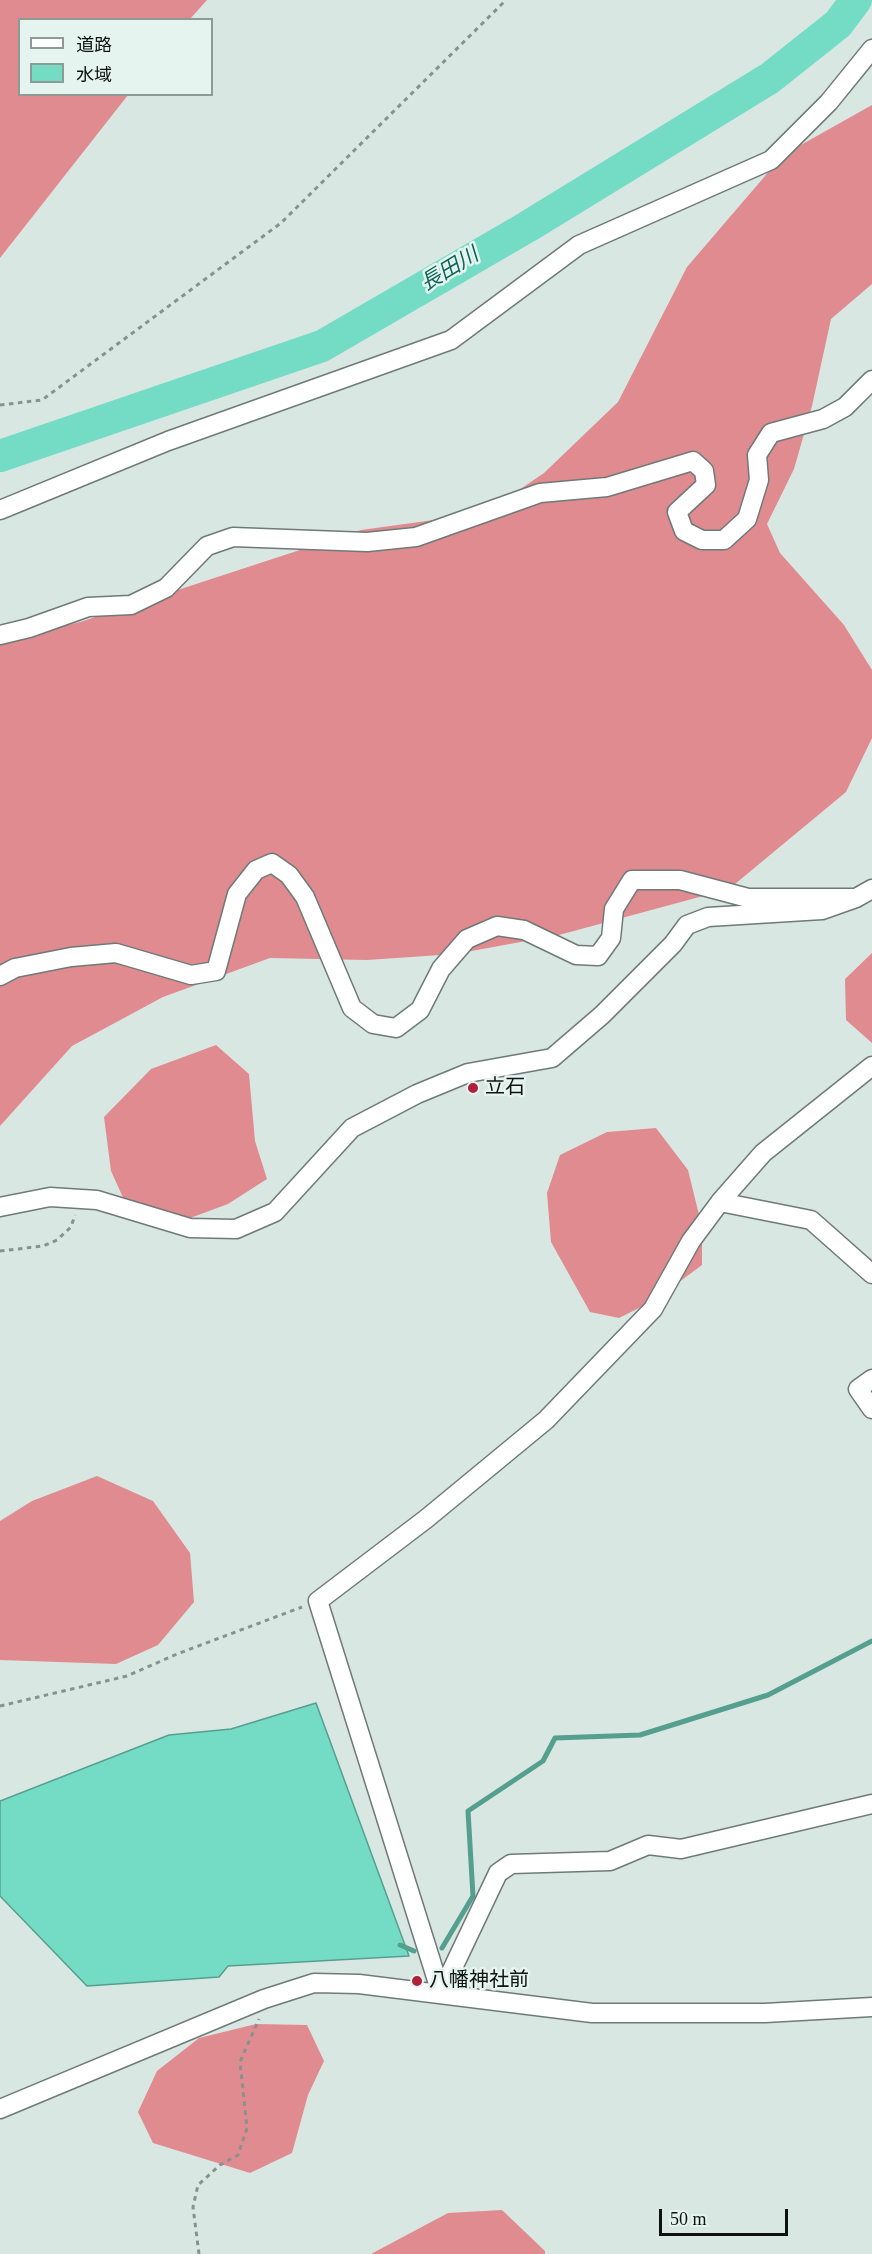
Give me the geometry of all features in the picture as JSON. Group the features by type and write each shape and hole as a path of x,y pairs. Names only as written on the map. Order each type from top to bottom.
{"street":[{"path":"0,510 168,441 451,340 579,245 771,160 829,102 872,49"},
{"path":"0,635 29,628 88,607 131,605 166,588 207,546 233,537 367,542 416,537 540,493 607,487 693,462 704,471 706,485 677,512 684,531 702,540 724,540 747,519 759,480 757,455 771,434 823,419 845,407 872,380"},
{"path":"0,976 15,968 71,957 116,953 191,975 216,971 237,894 256,870 272,863 289,875 305,897 352,1008 373,1024 396,1028 420,1010 441,969 467,939 497,926 524,930 576,955 598,956 611,938 614,909 632,880 680,880 748,898 864,893"},
{"path":"0,1207 50,1197 97,1200 190,1228 236,1229 274,1212 351,1128 417,1094 468,1073 552,1058 602,1015 673,944 687,925 708,917 822,910 864,893"},
{"path":"441,1993 318,1601 426,1519 546,1420 653,1309 691,1241 720,1202 763,1153 872,1066"},
{"path":"720,1202 811,1220 872,1274"},
{"path":"872,1379 858,1389 872,1409"},
{"path":"441,1993 498,1873 511,1863 610,1861 648,1845 681,1849 872,1804"},
{"path":"0,2109 264,1999 314,1983 359,1984 592,2013 765,2013 872,2007"}],"path":[{"path":"0,405 42,400 281,223 506,0"},
{"path":"0,1251 44,1246 57,1240 71,1227 80,1199"},
{"path":"0,1706 127,1676 177,1654 318,1601"},
{"path":"199,2254 193,2207 198,2185 220,2165 238,2155 247,2128 240,2062 262,2013 264,1999"}],"shaded area":[{"path":"0,0 207,0 191,18 18,18 18,96 127,96 0,258"},
{"path":"872,105 872,284 831,319 812,406 794,469 767,524 780,553 844,625 872,670 872,738 846,792 729,889 559,935 455,954 367,960 270,958 163,997 72,1046 0,1126 0,641 80,622 361,530 485,513 544,473 618,402 687,267 783,155"},
{"path":"872,953 872,1043 846,1020 845,979"},
{"path":"216,1045 249,1074 255,1141 267,1179 228,1204 174,1224 130,1213 111,1171 104,1117 151,1069"},
{"path":"656,1128 688,1170 702,1227 702,1265 655,1300 619,1318 590,1312 551,1242 547,1193 560,1155 607,1132"},
{"path":"97,1476 153,1501 190,1553 194,1602 158,1645 116,1664 0,1660 0,1521 32,1501"},
{"path":"256,2024 307,2025 324,2061 308,2095 292,2153 250,2173 153,2143 138,2112 157,2071 199,2038"},
{"path":"502,2210 545,2251 545,2254 371,2254 448,2213"}],"water":[{"path":"316,1703 409,1956 228,1966 219,1977 87,1986 0,1896 0,1801 169,1735 231,1729"}],"waterway":[{"name":"長田川","path":"0,456 322,346 527,227 770,78 838,24 856,0"},
{"path":"442,1948 473,1896 468,1811 543,1761 555,1738 640,1735 768,1695 872,1641"},
{"path":"400,1945 414,1951"}],"place":[{"name":"立石","path":"473,1088"},
{"name":"八幡神社前","path":"417,1981"}]}
